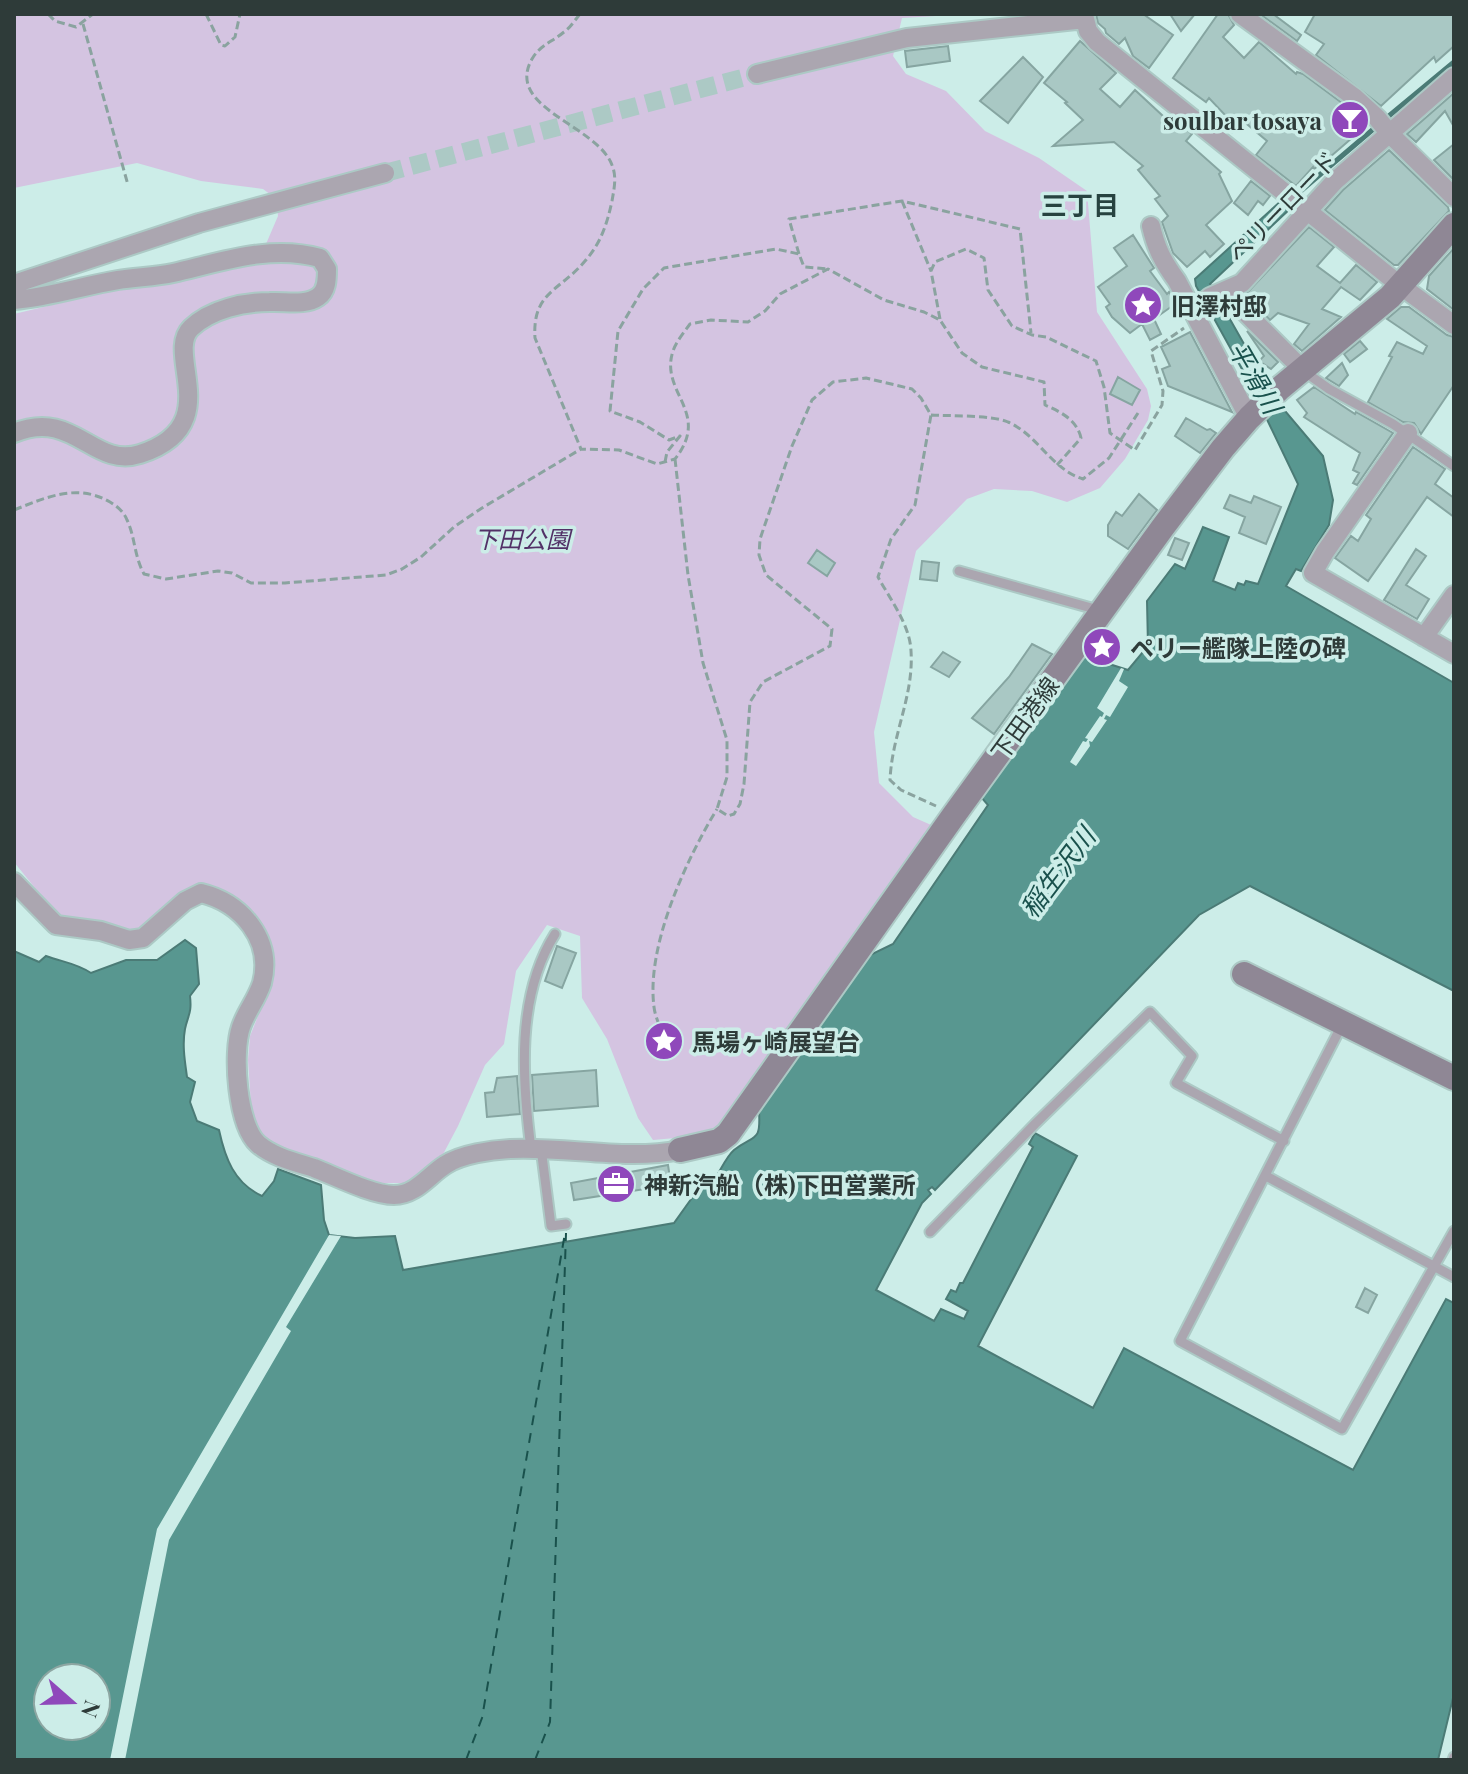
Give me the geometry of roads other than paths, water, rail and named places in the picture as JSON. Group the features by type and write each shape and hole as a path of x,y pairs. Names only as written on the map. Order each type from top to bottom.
{"main road":[{"name":"下田港線","path":"680,1150 704,1146 728,1134 1102,611 1172,515 1252,414 1401,286 1454,225"},
{"path":"1244,974 1454,1078"}],"street":[{"path":"1240,14 1354,97 1454,197"},
{"path":"757,74 907,38 1086,16 1088,31 1097,42 1454,325"},
{"name":"ペリーロード","path":"1207,304 1242,283 1304,208 1335,181 1384,127 1454,77"},
{"path":"14,284 199,223 385,173"},
{"path":"1151,226 1160,255 1207,304 1303,370"},
{"path":"14,300 43,298 120,279 168,274 272,252 302,253 320,258 327,269 324,290 318,297 305,302 247,303 228,308 191,328 185,337 183,350 190,396 187,408 179,428 159,446 137,455 121,456 104,452 63,430 45,425 14,433"},
{"path":"1207,304 1252,414"},
{"path":"1408,433 1313,573 1454,654"},
{"path":"1424,637 1454,595"},
{"path":"14,882 56,925 101,931 120,939 143,938 185,901 201,893 226,903 253,925 261,942 264,971 261,986 240,1028 237,1042 239,1100 244,1124 258,1143 274,1154 368,1188 398,1195 414,1190 446,1164 507,1149 656,1155 680,1150"}],"lane":[{"path":"1303,370 1329,389 1408,433 1454,466"},
{"path":"959,571 1078,599 1102,611"},
{"path":"555,934 539,961 529,1011 524,1068 551,1226 566,1224"},
{"path":"930,1232 1150,1012 1192,1056 1176,1083 1284,1141"},
{"path":"1343,1023 1180,1341 1342,1429 1454,1231"},
{"path":"1266,1176 1454,1277"}],"water":[{"name":"稲生沢川","path":"1283,199 1292,207 1210,284 1285,411 1323,456 1333,500 1329,525 1301,571 1296,569 1286,586 1454,683 1454,991 1250,886 1199,915 935,1190 932,1187 928,1190 931,1194 922,1203 876,1290 934,1321 941,1309 964,1319 968,1311 946,1299 951,1290 956,1292 963,1283 1033,1147 1029,1144 1035,1133 1077,1156 978,1346 1093,1408 1124,1348 1353,1470 1446,1299 1454,1303 1454,1694 1438,1760 14,1760 14,951 39,962 46,956 91,973 126,960 157,960 185,940 196,948 199,984 190,996 184,1047 187,1077 195,1082 190,1102 197,1121 219,1130 232,1169 252,1191 262,1196 274,1181 278,1169 321,1185 324,1220 329,1235 355,1238 395,1236 403,1270 674,1223 704,1181 716,1177 731,1153 758,1133 759,1111 868,956 893,944 988,805 981,797 1084,656 1128,670 1148,646 1147,601 1175,564 1185,569 1203,527 1229,537 1213,581 1235,590 1238,583 1258,584 1298,484 1248,380 1195,279"}],"waterway":[{"name":"平滑川","path":"1384,120 1454,62"},
{"name":"平滑川","path":"1296,195 1377,126"}],"tunnel":[{"path":"385,173 757,74"}],"place":[{"name":"soulbar tosaya","path":"1350,120"},
{"name":"旧澤村邸","path":"1143,305"},
{"name":"ペリー艦隊上陸の碑","path":"1102,647"},
{"name":"馬場ヶ崎展望台","path":"664,1041"},
{"name":"神新汽船（株)下田営業所","path":"616,1184"}],"district":[{"name":"三丁目","path":"1080,204"}],"park label":[{"name":"下田公園","path":"522,538"}]}
